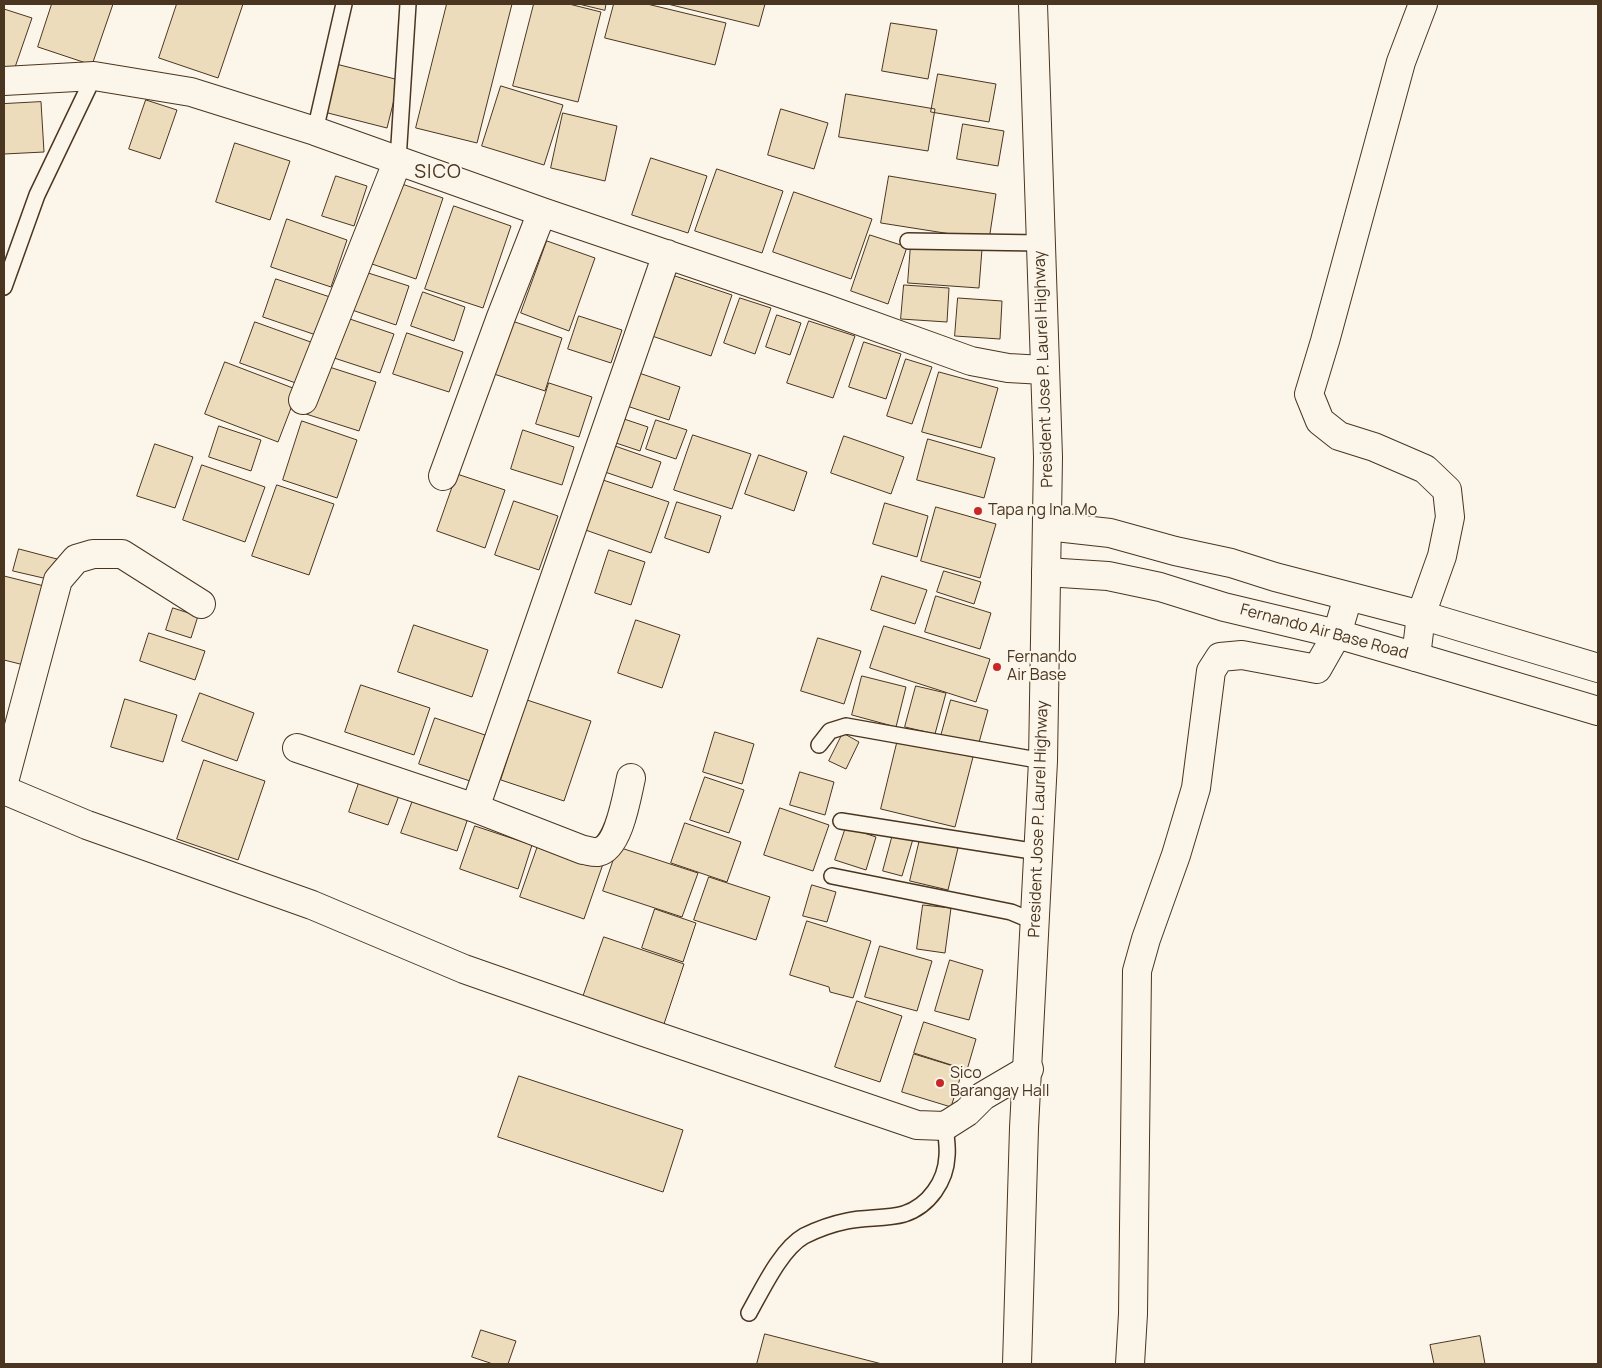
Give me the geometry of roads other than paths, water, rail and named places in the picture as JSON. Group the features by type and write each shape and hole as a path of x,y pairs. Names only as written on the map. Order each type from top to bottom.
{"main road":[{"name":"President Jose P. Laurel Highway","path":"1017,1364 1024,1128 1029,1069 1043,760 1048,457 1033,4"},
{"path":"1416,657 1422,615 1442,556 1450,518 1447,490 1424,469 1374,447 1338,436 1320,421 1309,394 1325,342 1401,62 1423,4"},
{"path":"4,81 94,76 191,92 315,131 971,361 1008,368 1044,370"},
{"path":"303,400 398,160"},
{"path":"443,476 501,317 542,212"},
{"path":"475,808 667,254"},
{"path":"1047,526 1110,532 1175,551 1231,563 1348,597 1422,615 1598,668"},
{"path":"4,782 58,580 76,559 93,554 122,554 201,604"},
{"path":"1224,606 1220,598 1222,586 1231,563"},
{"name":"Fernando Air Base Road","path":"1046,572 1108,576 1160,587 1224,606 1337,634 1598,711"},
{"path":"1263,616 1275,593 1275,577"},
{"path":"1130,1364 1133,1314 1137,971 1146,939 1176,855 1196,788 1211,671 1220,656 1242,655 1317,669 1337,634 1348,597"},
{"path":"297,748 475,808 583,850 598,852 608,847 619,826 631,778"},
{"path":"4,790 87,825 312,904 464,969 653,1036 916,1125 945,1126 967,1112 983,1096 1029,1069"}],"lane":[{"path":"315,131 344,4"},
{"path":"398,160 408,4"},
{"path":"4,287 37,195 94,76"},
{"path":"908,241 1040,243"},
{"path":"819,745 830,731 846,726 1043,760"},
{"path":"841,821 1038,852"},
{"path":"832,876 1011,912 1036,922"},
{"path":"749,1313 774,1269 802,1237 825,1227 848,1221 906,1213 927,1200 942,1181 948,1156 945,1126"}],"place":[{"name":"Tapa ng Ina Mo","path":"978,511"},
{"name":"Fernando Air Base","path":"997,667"},
{"name":"Sico Barangay Hall","path":"940,1083"}],"district":[{"name":"SICO","path":"438,173"}]}
